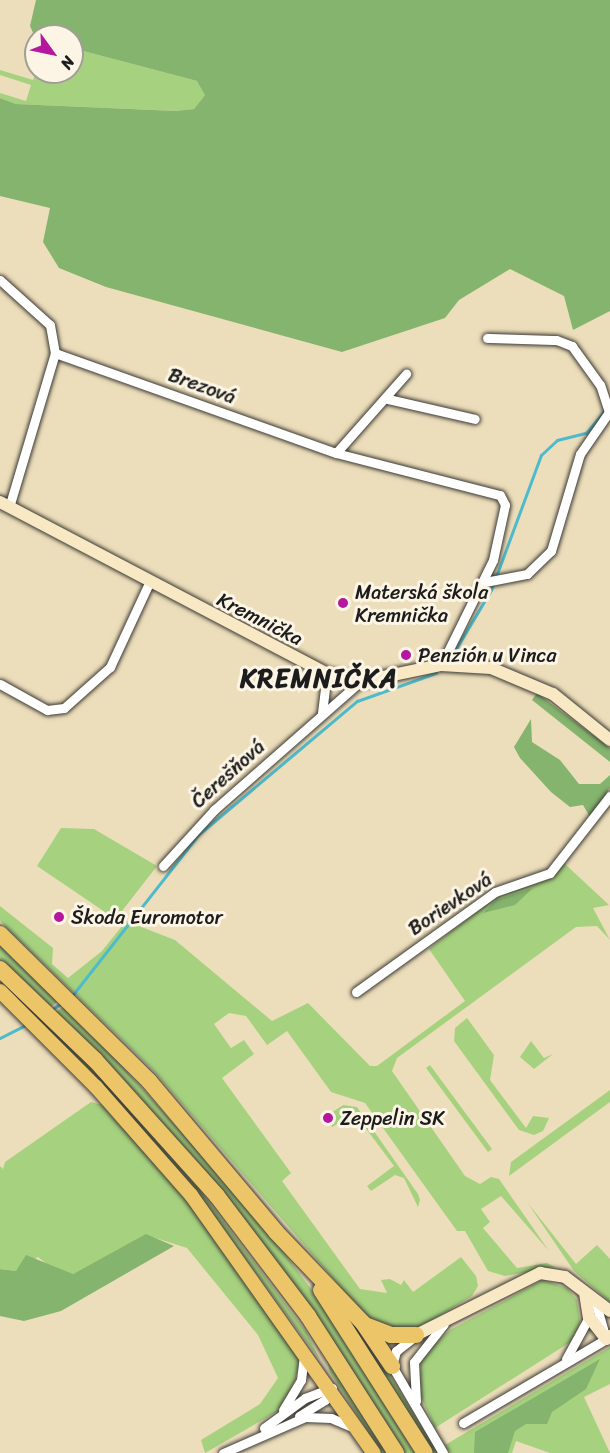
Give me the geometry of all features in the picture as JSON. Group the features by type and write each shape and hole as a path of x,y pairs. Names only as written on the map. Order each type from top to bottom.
{"highway":[{"path":"0,934 69,998 149,1081 296,1252 363,1323 392,1366"},
{"path":"0,969 48,1013 167,1138 256,1246 396,1453"},
{"path":"296,1252 425,1453"},
{"path":"363,1323 391,1335 416,1335"}],"main road":[{"path":"0,991 32,1021 166,1163 299,1341 374,1453"}],"street":[{"path":"0,280 50,325 55,353 5,505"},
{"path":"441,665 486,582 527,574 551,551 580,454 608,402 580,354 565,342 488,338"},
{"name":"Brezová","path":"55,353 336,453 418,471 505,498 500,539 486,582"},
{"path":"336,453 388,399 406,374"},
{"path":"388,399 475,419"},
{"name":"Kremnička","path":"5,505 149,584 327,674 361,681 441,665 479,666 528,681 553,694 610,740"},
{"path":"0,684 47,710 64,708 110,667 149,584"},
{"path":"322,713 327,674"},
{"name":"Čerešňová","path":"163,866 214,810 361,681"},
{"name":"Borievková","path":"356,992 495,892 550,873 610,796"},
{"path":"443,1453 392,1366 396,1351 416,1335 444,1324 540,1273 565,1277 596,1303 610,1311"},
{"path":"585,1293 589,1317 608,1338"},
{"path":"596,1303 608,1338"},
{"path":"563,1364 589,1317"},
{"path":"419,1412 414,1362 444,1324"},
{"path":"463,1423 608,1338"},
{"path":"281,1420 301,1380 299,1341"},
{"path":"223,1453 281,1420 313,1409 332,1388"},
{"path":"281,1420 331,1418 361,1432"}],"green space":[{"path":"36,0 610,0 610,311 573,330 564,296 510,269 459,300 445,318 342,352 106,287 59,268 43,242 50,208 0,196 0,98 16,104 176,111 194,109 205,95 197,81 84,51 84,24 30,24"},
{"path":"84,51 197,81 204,85 205,95 194,109 176,111 16,104 0,98 0,93 26,101 31,85 28,84 84,84"},
{"path":"0,70 24,77 24,83 0,75"},
{"path":"537,693 610,748 610,762 532,700"},
{"path":"531,719 532,742 560,760 579,784 600,784 610,775 610,788 590,817 583,805 570,807 551,792 520,758 514,747"},
{"path":"61,828 94,829 157,866 115,920 102,918 105,912 37,866"},
{"path":"564,863 609,905 593,908 610,940 597,926 576,927 397,1058 392,1071 465,1176 480,1184 491,1177 499,1179 549,1251 501,1196 481,1209 490,1222 483,1228 517,1268 547,1263 555,1267 505,1276 488,1271 465,1231 457,1231 365,1103 331,1092 287,1031 267,1045 246,1016 229,1013 214,1024 231,1048 244,1040 254,1054 222,1078 291,1173 282,1181 360,1289 387,1293 381,1280 390,1279 401,1285 404,1280 413,1292 461,1257 476,1276 478,1286 472,1296 421,1327 397,1331 370,1321 153,1070 0,921 0,906 53,948 52,964 68,978 102,951 126,921 175,940 272,1021 308,1003 370,1066 377,1066 465,1001 429,949 499,894 541,882"},
{"path":"533,888 515,905 483,913 496,900"},
{"path":"0,942 61,999 50,1007 36,994 0,960"},
{"path":"0,979 93,1069 188,1174 307,1333 320,1360 186,1178"},
{"path":"67,1005 255,1214 320,1301 419,1453 405,1453 330,1336 192,1156 56,1012"},
{"path":"467,1018 494,1055 490,1080 526,1128 533,1116 549,1118 543,1131 534,1135 519,1130 454,1041 455,1028"},
{"path":"531,1041 544,1058 553,1054 534,1069 520,1057"},
{"path":"430,1065 492,1149 488,1152 426,1068"},
{"path":"610,1090 610,1102 509,1176 511,1162"},
{"path":"91,1102 107,1106 189,1201 300,1359 295,1381 278,1411 205,1453 201,1440 260,1404 278,1378 258,1335 187,1248 146,1235 73,1274 53,1269 38,1257 16,1271 0,1269 0,1166 3,1169 5,1162"},
{"path":"343,1105 357,1107 418,1194 420,1200 418,1207 404,1178 395,1175 371,1191 367,1186 394,1166 355,1114 332,1127 325,1117"},
{"path":"527,1202 576,1264 597,1245 610,1259 610,1302 574,1271"},
{"path":"146,1234 174,1246 61,1311 24,1321 0,1316 0,1269 16,1271 26,1255 73,1274"},
{"path":"543,1280 567,1288 577,1300 580,1322 572,1341 435,1428 420,1395 421,1357 450,1330"},
{"path":"350,1321 387,1370 438,1453 433,1453"},
{"path":"610,1347 610,1384 584,1397 610,1453 550,1453 516,1441 512,1453 450,1453 445,1445"},
{"path":"328,1359 387,1453 382,1453 329,1371"},
{"path":"600,1359 586,1389 552,1412 547,1424 526,1424 515,1431 508,1453 474,1453 475,1432"}],"waterway":[{"path":"451,657 491,590 541,455 557,440 586,433 607,408"},
{"path":"71,997 199,834 357,701 436,673"},
{"path":"51,1010 63,1002"},
{"path":"0,1038 27,1024"}],"place":[{"name":"Materská škola Kremnička","path":"343,603"},
{"name":"Penzión u Vinca","path":"406,655"},
{"name":"Škoda Euromotor","path":"59,917"},
{"name":"Zeppelin SK","path":"328,1118"}],"district":[{"name":"KREMNIČKA","path":"319,679"}]}
